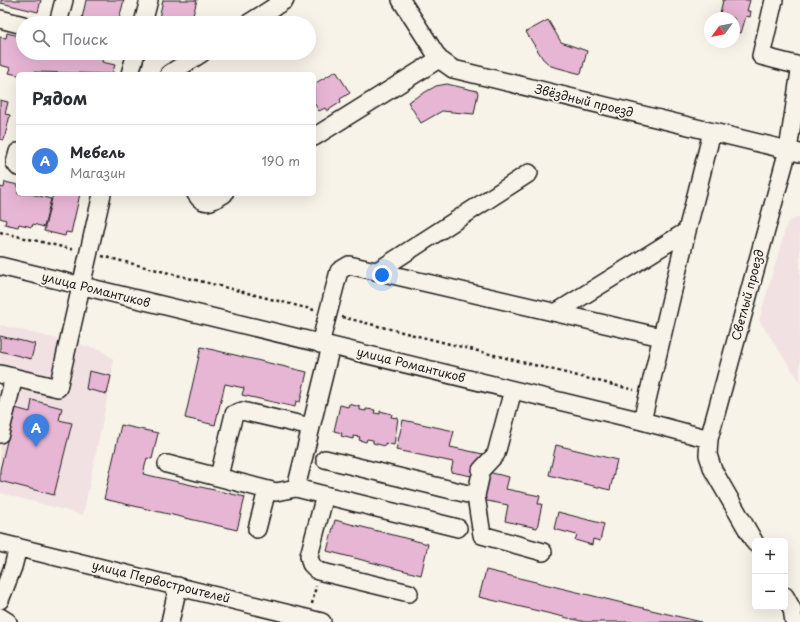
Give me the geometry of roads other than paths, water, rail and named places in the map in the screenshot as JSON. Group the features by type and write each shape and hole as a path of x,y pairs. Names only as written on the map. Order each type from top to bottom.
{"street":[{"path":"60,16 64,0"},
{"path":"145,16 149,0"},
{"path":"260,16 285,0"},
{"name":"Звёздный проезд","path":"401,0 439,58 453,69 794,152"},
{"path":"774,0 761,56 800,66"},
{"path":"0,19 16,23"},
{"path":"316,136 439,58"},
{"path":"130,72 133,60"},
{"path":"172,72 191,60"},
{"name":"Светлый проезд","path":"709,439 794,152 800,71"},
{"path":"642,421 686,231 712,132"},
{"path":"379,270 529,174"},
{"path":"0,434 7,376 58,388 102,196"},
{"path":"197,196 199,200 206,202 212,201 221,196"},
{"path":"557,312 686,231"},
{"path":"296,488 311,427 339,271 349,264 661,337"},
{"name":"улица Романтиков","path":"0,266 642,421 709,439"},
{"path":"512,390 496,454 480,474 476,496 482,535 543,552"},
{"path":"219,476 234,414 242,410 311,427"},
{"path":"709,439 708,455 713,470 752,538"},
{"path":"325,459 476,496"},
{"path":"167,464 219,476 276,492 296,488 458,528"},
{"path":"257,529 267,490"},
{"path":"325,495 310,556 311,564 318,571 409,593"},
{"name":"улица Первостроителей","path":"0,543 322,622"},
{"path":"0,600 13,567 18,547"},
{"path":"170,622 178,586"},
{"path":"788,602 792,609 794,622"},
{"path":"0,618 8,622"}],"place":[{"name":"Мебель","path":"36,447"}]}
